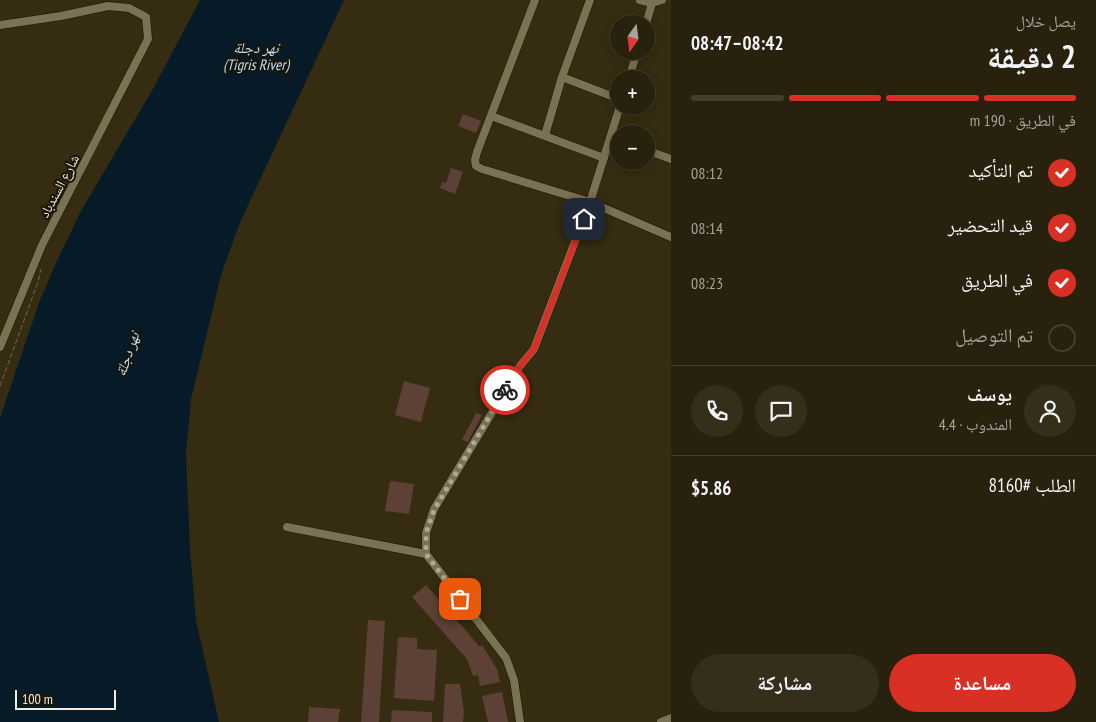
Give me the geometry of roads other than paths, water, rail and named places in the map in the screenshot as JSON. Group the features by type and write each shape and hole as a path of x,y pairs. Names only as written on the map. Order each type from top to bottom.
{"street":[{"path":"535,0 475,160 476,166 482,170 525,184 590,202 671,237"},
{"path":"545,135 562,77 590,0"},
{"path":"640,0 662,0"},
{"path":"649,15 653,1"},
{"name":"شارع السندباد","path":"0,25 61,16 108,6 129,8 146,17 148,39 42,245 0,347"},
{"path":"562,77 610,96"},
{"path":"492,116 604,158"},
{"path":"520,722 514,680 506,658 426,554 426,533 434,510 520,366 534,349 590,202 604,158 610,147"},
{"path":"655,153 671,159"},
{"path":"287,527 426,554"},
{"path":"661,722 671,718"}],"water":[{"path":"200,0 344,0 241,220 221,275 191,399 186,454 190,550 196,621 219,722 0,722 0,418 39,303 56,263 81,211 153,89"}],"water label":[{"name":"نهر دجلة (Tigris River)","path":"256,56"},
{"name":"نهر دجلة","path":"127,354"}]}
